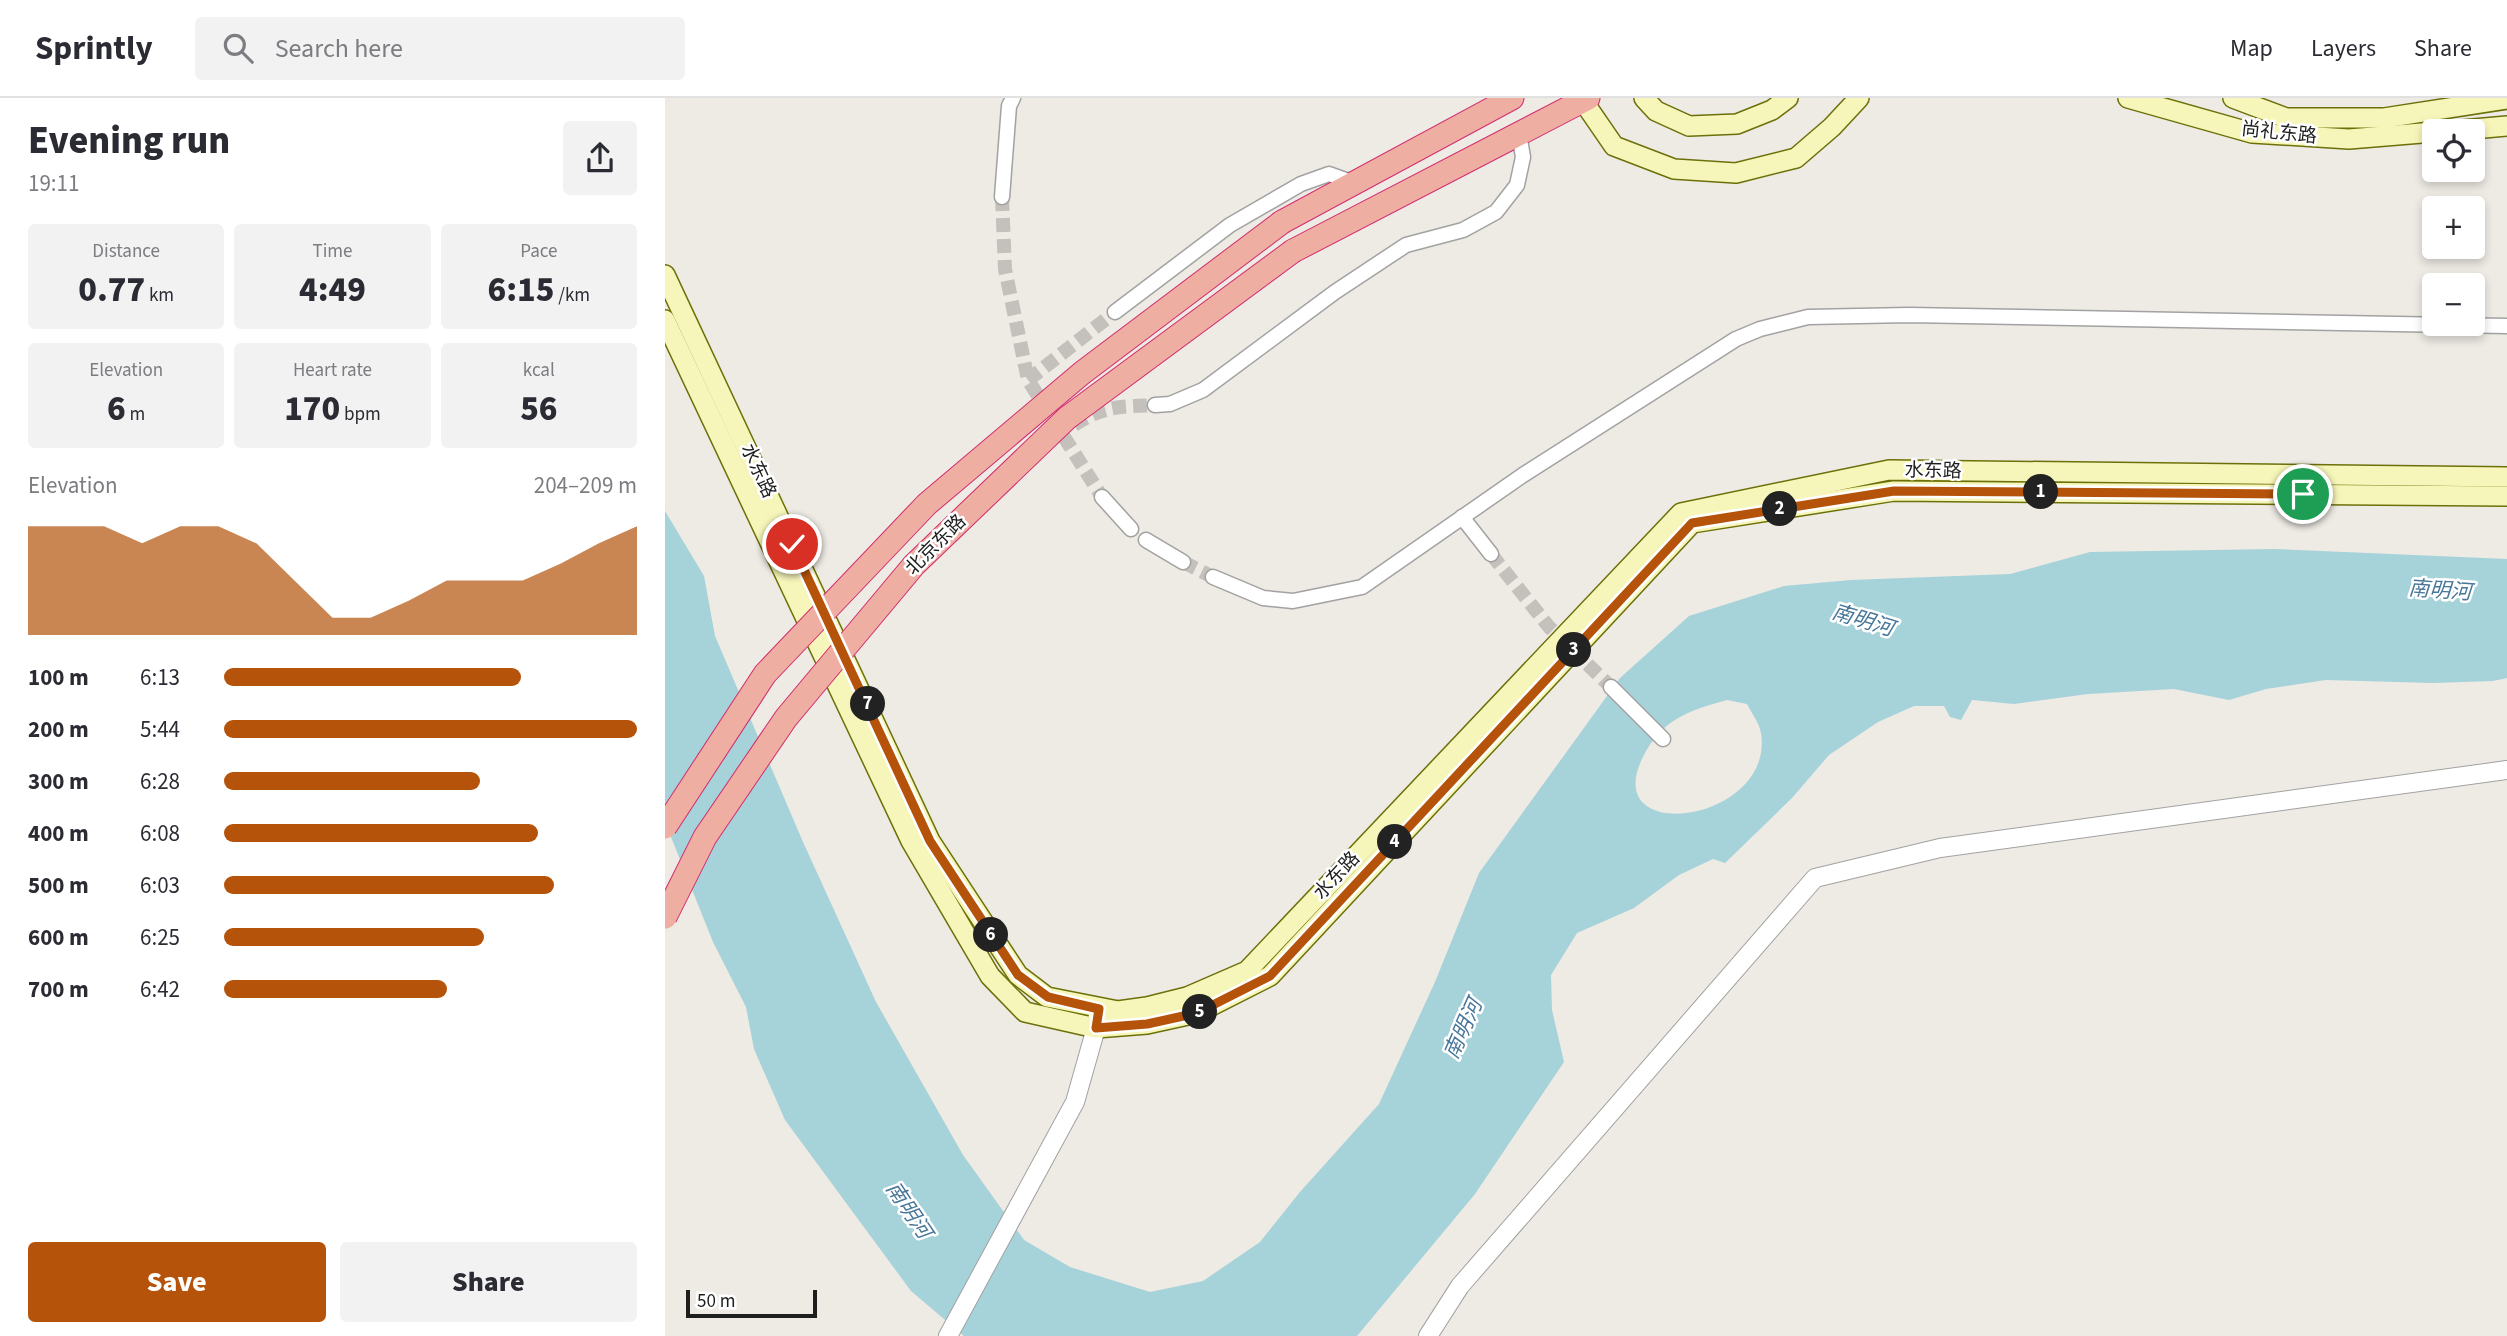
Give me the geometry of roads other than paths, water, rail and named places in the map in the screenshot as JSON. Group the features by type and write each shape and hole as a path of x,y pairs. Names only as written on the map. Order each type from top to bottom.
{"highway":[{"name":"北京东路","path":"665,827 765,674 927,504 1082,373 1282,222 1512,98"},
{"name":"北京东路","path":"665,917 705,837 786,718 915,565 1067,418 1293,251 1584,99"}],"main road":[{"path":"1644,98 1655,111 1689,126 1737,124 1772,110 1788,98"},
{"path":"1584,99 1614,146 1674,169 1736,173 1796,159 1860,98"},
{"name":"尚礼东路","path":"2128,98 2252,134 2349,139 2422,133"},
{"name":"尚礼东路","path":"2233,98 2286,118 2384,118 2507,99"},
{"path":"2485,128 2507,126"},
{"name":"水东路","path":"665,275 930,841 1018,975 1048,997 1098,1018 1118,1011 1187,997 1247,971 1681,513 1889,470 2507,477"},
{"name":"水东路","path":"665,320 911,841 990,976 1025,1012 1147,1024 1197,1013 1270,976 1692,523 1894,491 2507,496"}],"street":[{"path":"1002,197 1009,106 1013,98"},
{"path":"1155,405 1170,404 1203,390 1335,292 1406,244 1463,230 1496,212 1517,185 1523,157 1519,134"},
{"path":"1115,312 1230,225 1301,184 1329,174 1354,183"},
{"path":"1213,577 1263,598 1293,601 1362,587 1523,475 1736,339 1761,329 1808,317 1909,315 2507,326"},
{"path":"1103,497 1131,529"},
{"path":"1462,517 1491,554"},
{"path":"1146,540 1183,562"},
{"path":"1611,687 1663,739"},
{"path":"1428,1336 1459,1286 1815,878 1940,848 2507,770"},
{"path":"948,1336 1075,1102 1098,1018"}],"water":[{"name":"南明河","path":"665,511 704,576 715,636 803,842 876,1002 963,1155 1024,1240 1070,1267 1150,1292 1203,1281 1260,1242 1300,1192 1379,1104 1435,982 1479,873 1620,678 1689,616 1784,586 1851,580 2010,574 2090,552 2274,549 2507,559 2507,678 2433,683 2326,680 2266,689 2229,700 2174,689 2088,694 2014,704 1972,700 1961,720 1950,717 1944,706 1914,706 1878,722 1829,755 1792,798 1725,863 1713,859 1679,875 1634,908 1577,933 1551,975 1552,1010 1564,1062 1475,1194 1357,1336 964,1336 911,1291 785,1120 754,1049 746,1007 713,942 665,822","holes":["1727,700 1747,704 1761,733 1758,763 1742,787 1718,804 1691,812 1665,813 1645,805 1636,787 1642,759 1658,734 1677,719 1700,708"]}],"tunnel":[{"path":"1002,197 1005,269 1028,380 1102,497"},
{"path":"1028,380 1115,312"},
{"path":"1074,425 1104,410 1155,405"},
{"path":"1491,554 1549,627 1611,687"},
{"path":"1183,562 1213,577"}]}
